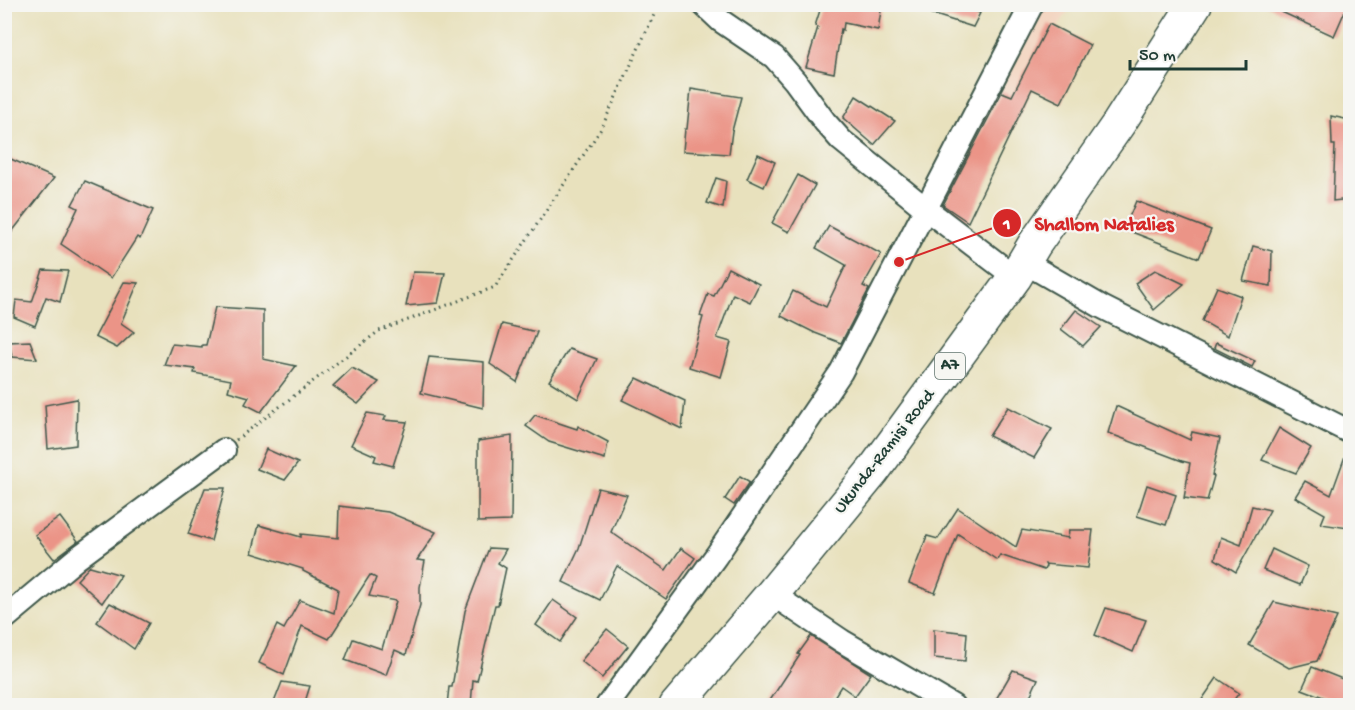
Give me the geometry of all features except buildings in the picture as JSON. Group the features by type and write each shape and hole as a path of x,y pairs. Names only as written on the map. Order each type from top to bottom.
{"highway":[{"name":"Ukunda-Ramisi Road","path":"676,705 772,594 873,471 1020,270 1034,245 1119,123 1195,4"}],"street":[{"path":"703,4 721,21 774,57 841,140 926,208 1020,270 1102,307 1350,432"},
{"path":"606,705 716,556 841,372 1032,4"},
{"path":"4,619 76,559 224,450"},
{"path":"772,594 842,641 953,705"}],"path":[{"path":"224,450 379,331 495,287 601,129 659,4"}],"shaded area":[{"path":"1044,5 1072,5 982,148 961,135"}],"place":[{"name":"Shallom Natalies","path":"899,262"}]}
